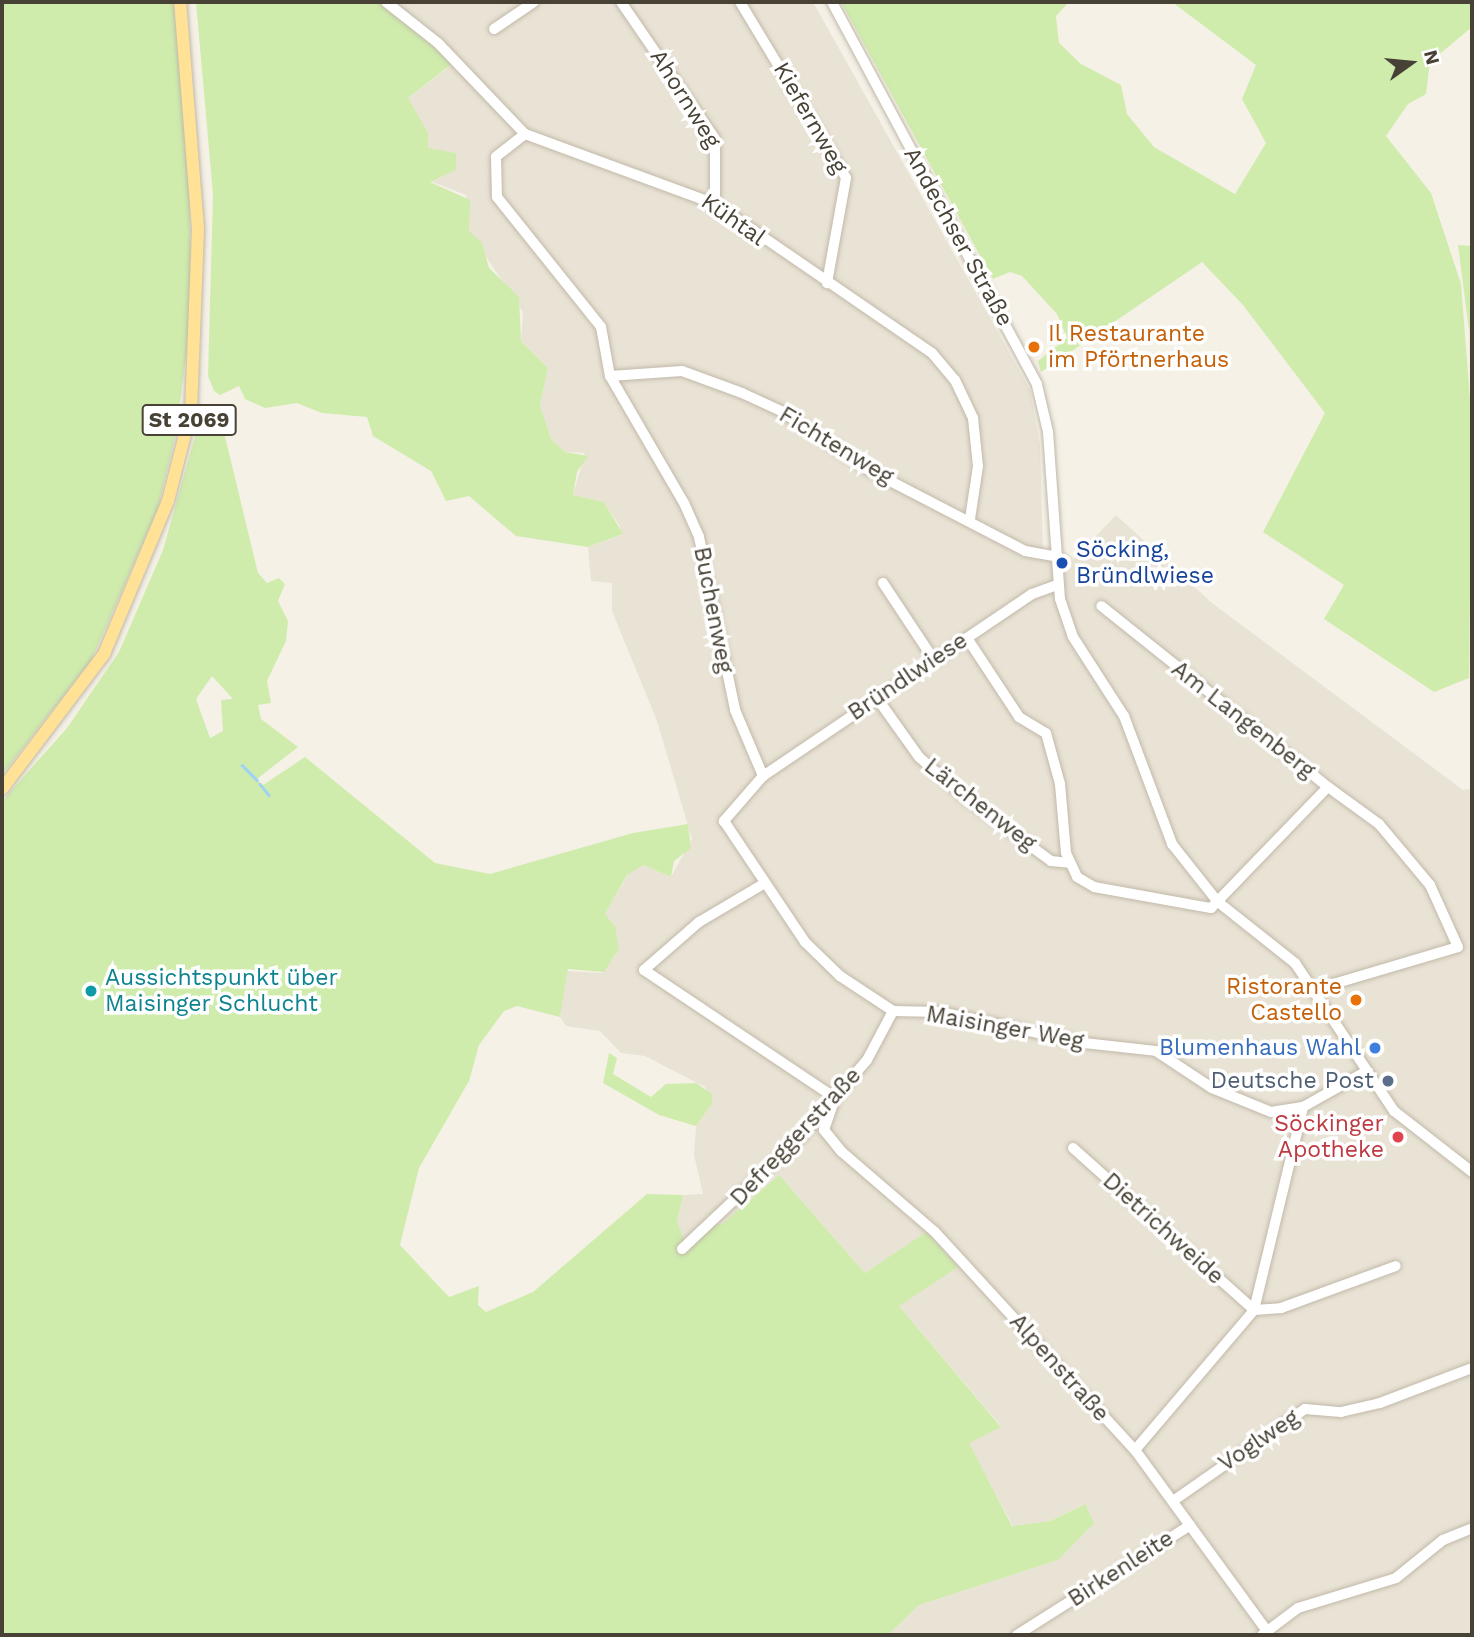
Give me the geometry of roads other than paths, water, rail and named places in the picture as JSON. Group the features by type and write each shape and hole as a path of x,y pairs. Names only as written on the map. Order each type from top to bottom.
{"main road":[{"name":"St 2069","path":"2,789 104,654 168,501 191,411 198,229 180,2"}],"street":[{"name":"Kühtal","path":"386,2 438,43 525,134 715,204 932,353 966,399 978,447 970,519"},
{"path":"494,29 534,2"},
{"name":"Ahornweg","path":"621,2 715,139 715,204"},
{"name":"Kiefernweg","path":"740,2 846,178 827,283"},
{"name":"Andechser Straße","path":"832,2 1037,385 1048,432 1052,556 1057,585 1073,637 1124,716 1172,844 1218,902 1295,963 1367,1072 1406,1124 1472,1172"},
{"name":"Buchenweg","path":"525,134 496,157 498,197 601,327 610,376 631,420 665,463 699,537 735,710 763,776"},
{"name":"Fichtenweg","path":"610,376 682,371 742,393 781,411 867,469 970,519 1025,551 1052,556"},
{"path":"883,583 934,660"},
{"name":"Bründlwiese","path":"763,776 1032,594 1057,585"},
{"name":"Am Langenberg","path":"1101,606 1328,788 1218,902"},
{"path":"967,638 1019,717 1046,733 1069,863 1094,887 1205,909 1218,902"},
{"name":"Lärchenweg","path":"877,698 919,757 968,800 1051,861 1069,863"},
{"name":"Maisinger Weg","path":"763,776 724,821 805,942 840,976 893,1011 940,1012 1084,1043 1156,1051 1253,1108 1303,1107 1367,1072"},
{"path":"1313,990 1458,947 1430,885 1379,824 1328,788"},
{"path":"765,883 699,922 643,970 835,1098"},
{"name":"Defreggerstraße","path":"682,1249 752,1187 835,1098 867,1060 893,1011"},
{"name":"Alpenstraße","path":"835,1098 824,1130 935,1232 1135,1450 1265,1633"},
{"path":"1135,1450 1254,1310 1303,1107"},
{"name":"Dietrichweide","path":"1073,1148 1254,1310"},
{"path":"1254,1310 1281,1308 1395,1266"},
{"name":"Voglweg","path":"1173,1501 1304,1409 1341,1412 1380,1403 1472,1368"},
{"name":"Birkenleite","path":"1017,1635 1190,1525"},
{"path":"1265,1633 1298,1608 1396,1578 1443,1540 1472,1528"}],"waterway":[{"path":"242,765 257,780"},
{"path":"260,784 269,795"}],"place":[{"name":"Il Restaurante im Pförtnerhaus","path":"1034,347"},
{"name":"Söcking, Bründlwiese","path":"1062,563"},
{"name":"Aussichtspunkt über Maisinger Schlucht","path":"91,991"},
{"name":"Ristorante Castello","path":"1356,1000"},
{"name":"Blumenhaus Wahl","path":"1375,1048"},
{"name":"Deutsche Post","path":"1388,1081"},
{"name":"Söckinger Apotheke","path":"1398,1137"}]}
